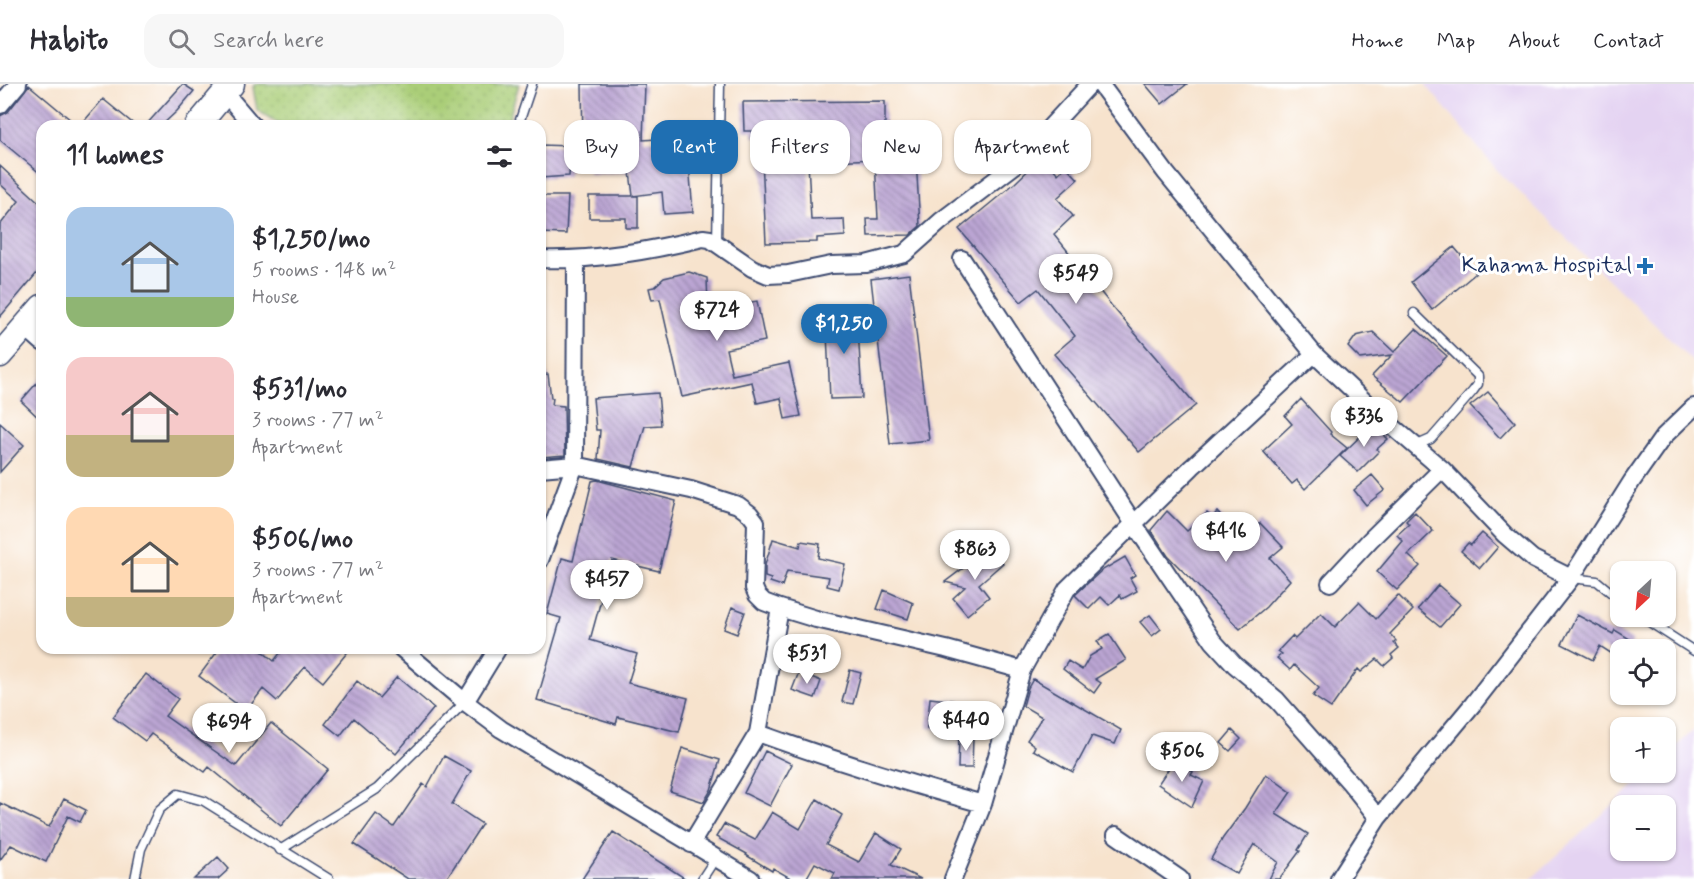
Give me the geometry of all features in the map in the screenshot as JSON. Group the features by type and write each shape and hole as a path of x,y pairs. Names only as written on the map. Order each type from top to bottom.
{"street":[{"path":"0,105 18,84"},
{"path":"546,259 576,260 622,254 703,238 717,242 752,268 768,275 788,274 831,265 866,264 904,254 941,221 1015,165 1090,84"},
{"path":"1100,84 1166,173 1314,354 1442,470 1533,559 1571,578"},
{"path":"202,120 229,88 249,120"},
{"path":"962,259 1213,641 1236,665 1277,700 1352,784 1378,818"},
{"path":"546,544 575,465 576,260"},
{"path":"0,355 33,335"},
{"path":"953,879 983,804 1022,670 1067,589 1314,354"},
{"path":"1340,879 1378,818 1473,704 1571,578 1632,481 1663,437 1694,407"},
{"path":"546,467 575,465 690,490 738,505 756,522 754,588 764,602 816,619 946,649 1022,670"},
{"path":"1330,583 1370,540 1442,470"},
{"path":"691,844 758,733 780,608"},
{"path":"408,654 501,729 751,879"},
{"path":"465,702 494,654"},
{"path":"758,733 827,759 983,804"},
{"path":"1116,836 1180,879"}],"lane":[{"path":"520,120 532,84"},
{"path":"717,242 720,84"},
{"path":"1414,313 1478,376 1478,384 1473,391 1431,439 1415,446"},
{"path":"1571,578 1597,581 1610,592"},
{"path":"1657,627 1694,651"},
{"path":"280,850 388,781 465,702"},
{"path":"135,879 141,849 159,810 178,794 204,801 329,879"},
{"path":"702,879 715,859"}],"shaded area":[{"name":"Kahama Hospital","path":"1425,84 1694,84 1694,363 1496,169"},
{"path":"1694,730 1694,879 1531,879 1610,807 1610,861 1676,861 1676,795 1624,795 1637,783 1676,783 1676,747"}],"green space":[{"path":"255,84 519,84 509,120 273,120 257,110 253,87"}],"building":[{"path":"183,84 194,91 167,120 150,120"},
{"path":"582,84 645,84 643,140 651,139 651,174 690,174 693,212 664,214 662,192 633,196 630,174 639,174 639,120 583,120"},
{"path":"1145,84 1187,84 1162,104"},
{"path":"29,85 71,120 36,120 36,170 0,140 0,116 8,112"},
{"path":"103,99 129,120 85,120"},
{"path":"885,101 885,120 862,120 862,160 850,160 850,120 750,120 750,131 744,131 743,102"},
{"path":"546,145 564,146 564,174 569,174 569,176 546,178"},
{"path":"0,166 36,199 36,274 0,317 0,225 19,201 0,184"},
{"path":"763,174 809,174 811,220 844,219 845,236 817,238 817,242 766,243"},
{"path":"876,174 917,174 920,226 910,235 868,236 867,219 878,219"},
{"path":"1024,174 1073,174 1078,179 1057,198 1073,216 1054,234 1196,405 1139,452 1054,354 1075,336 1038,289 1021,302 959,229"},
{"path":"546,196 568,196 566,234 546,233"},
{"path":"589,196 638,196 638,228 626,228 626,218 589,218"},
{"path":"1454,247 1476,273 1432,310 1411,282"},
{"path":"689,272 707,278 708,306 717,304 718,308 757,301 765,341 726,349 732,375 789,363 801,416 785,419 781,398 757,403 752,382 682,397 660,299 652,300 649,288 654,287 664,278"},
{"path":"909,274 929,440 890,444 871,279"},
{"path":"857,310 862,398 830,399 826,311"},
{"path":"1416,329 1447,356 1403,402 1372,376 1392,355 1360,359 1348,347 1356,336 1373,332 1394,352"},
{"path":"546,374 548,374 551,398 553,398 552,405 564,406 565,455 546,457"},
{"path":"36,384 36,415 21,401"},
{"path":"1488,392 1515,422 1500,438 1470,406"},
{"path":"658,393 661,425 645,426 633,467 598,459 600,430 596,430 593,398"},
{"path":"1301,399 1331,432 1330,434 1347,448 1305,489 1297,480 1292,484 1263,451 1292,424 1285,416"},
{"path":"0,423 24,445 0,472"},
{"path":"1373,424 1388,439 1358,472 1340,456"},
{"path":"1372,475 1385,490 1366,505 1354,490"},
{"path":"597,480 676,501 659,571 612,560 590,640 637,654 628,683 688,698 679,732 618,717 616,724 537,700 561,618 547,614 562,558 573,561 592,481"},
{"path":"1167,511 1187,531 1207,513 1212,518 1217,512 1228,524 1233,519 1247,534 1260,523 1283,547 1270,558 1290,580 1266,607 1240,629 1168,556 1151,530"},
{"path":"1415,512 1433,531 1408,555 1420,566 1397,590 1377,572 1403,541 1397,535 1409,524 1406,521"},
{"path":"1482,533 1498,547 1480,568 1461,551 1468,543 1471,545"},
{"path":"773,539 800,547 801,541 820,544 818,558 845,564 839,589 827,586 829,577 787,571 782,586 770,582 771,579 765,577 765,565"},
{"path":"990,548 1003,563 979,584 989,597 967,615 953,598 965,587 945,582"},
{"path":"1125,557 1135,575 1130,578 1137,591 1122,599 1120,595 1109,605 1101,597 1089,609 1075,595 1101,571"},
{"path":"1438,585 1460,604 1440,627 1418,609"},
{"path":"884,590 913,603 908,619 877,609"},
{"path":"1398,595 1413,610 1390,634 1399,648 1384,666 1377,659 1361,672 1358,669 1331,708 1313,696 1319,688 1294,665 1290,670 1277,658 1282,654 1278,651 1292,636 1295,639 1321,613 1335,627 1359,602 1376,619"},
{"path":"732,607 745,612 737,634 724,629"},
{"path":"1150,615 1161,629 1152,636 1140,622"},
{"path":"1577,615 1613,634 1615,630 1630,639 1610,639 1610,652 1600,646 1593,660 1562,644"},
{"path":"1109,634 1126,660 1095,679 1101,683 1094,693 1063,669 1068,661 1082,670 1090,656 1102,649 1097,641"},
{"path":"216,654 265,654 274,661 279,654 346,654 323,682 305,667 277,701 263,689 246,711 199,676"},
{"path":"850,670 861,673 853,704 842,702"},
{"path":"799,672 821,681 815,698 792,690"},
{"path":"146,674 178,699 165,716 236,766 271,723 328,769 281,826 209,767 205,772 151,734 145,741 113,717"},
{"path":"397,677 434,708 396,754 354,718 340,736 325,724 357,681 379,698"},
{"path":"1033,679 1121,730 1115,744 1092,736 1073,772 1033,750 1035,746 1027,740 1042,717 1023,706"},
{"path":"930,698 965,702 963,720 968,721 967,732 927,728"},
{"path":"1232,730 1241,739 1230,751 1221,743"},
{"path":"959,737 973,737 972,768 958,768"},
{"path":"682,748 720,760 711,790 704,802 670,791"},
{"path":"765,751 792,764 770,806 744,793"},
{"path":"444,756 471,771 452,804 482,824 446,879 408,879 354,844 376,814 394,827 423,784 427,787"},
{"path":"1175,759 1193,772 1191,775 1204,781 1192,807 1158,784"},
{"path":"1266,774 1291,792 1276,814 1308,834 1298,850 1300,851 1279,879 1269,879 1278,862 1254,844 1237,874 1211,859"},
{"path":"64,799 86,810 80,822 68,816 46,862 11,845 0,860 0,803 49,827"},
{"path":"817,799 842,815 826,845 859,862 876,833 901,849 891,865 921,879 832,879 835,873 815,863 806,879 792,879 773,868 772,871 716,837 724,824 755,840 772,812 800,829"},
{"path":"613,832 686,879 582,879"},
{"path":"218,857 229,869 218,879 194,879"}],"place":[{"name":"Kahama Hospital","path":"1645,266"}]}
